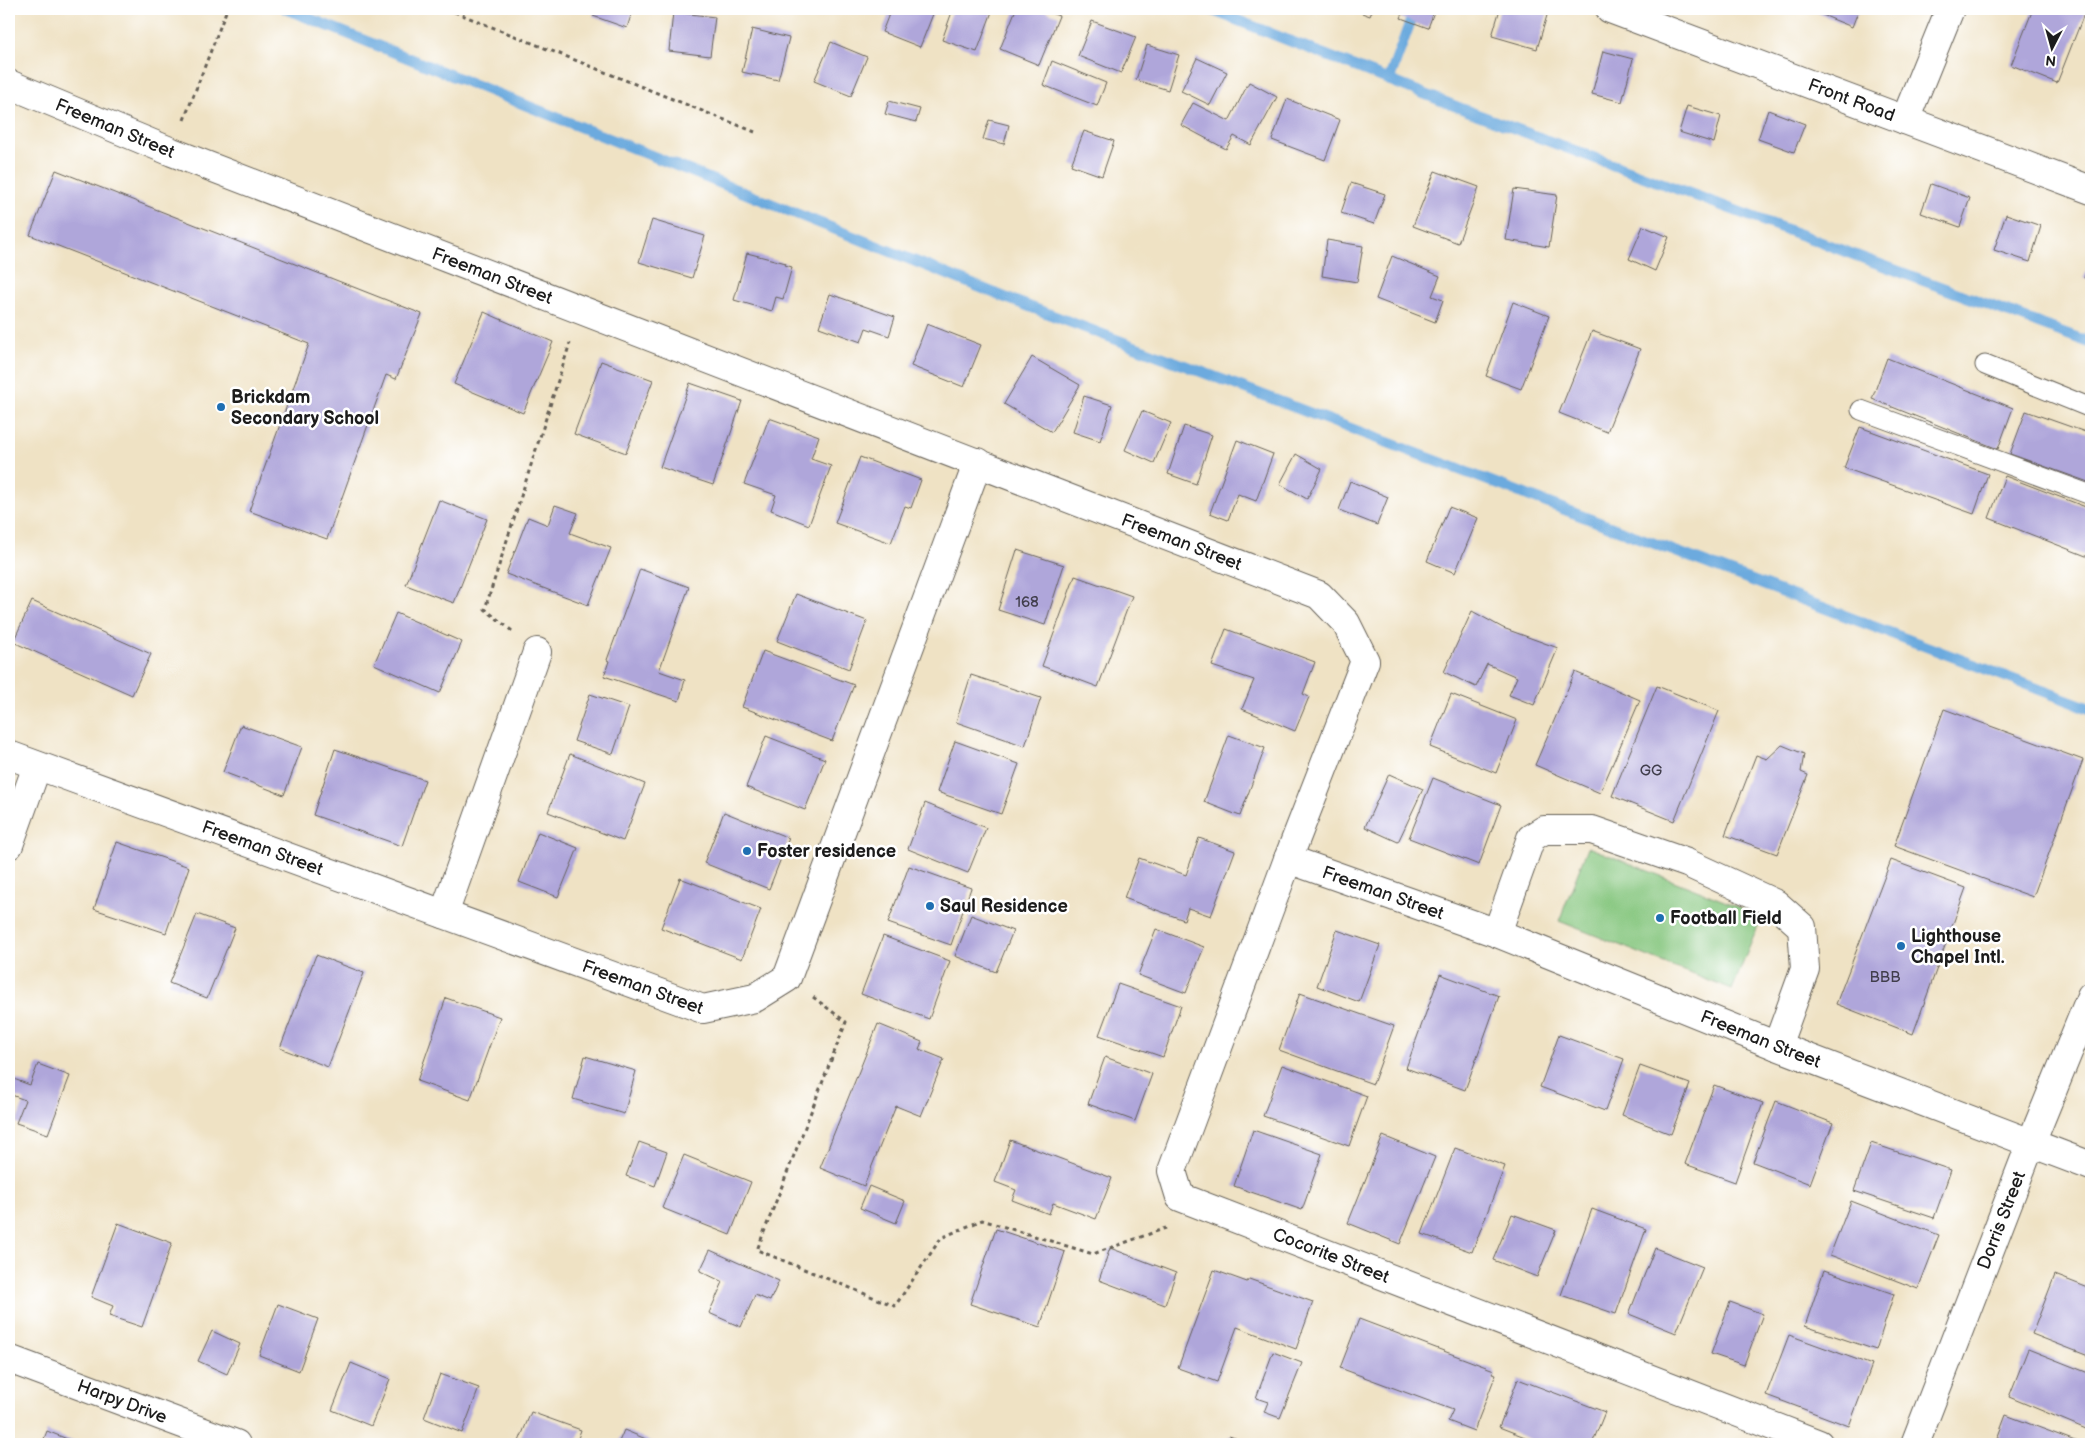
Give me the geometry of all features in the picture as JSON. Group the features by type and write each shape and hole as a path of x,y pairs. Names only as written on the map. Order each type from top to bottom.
{"street":[{"name":"Front Road","path":"1610,9 2091,190"},
{"path":"1905,120 1950,9"},
{"name":"Freeman Street","path":"9,84 172,152 1319,595 1346,623 1364,661 1288,859 1497,933 1777,1046 2091,1166"},
{"path":"787,978 978,462"},
{"path":"444,914 537,652"},
{"name":"Freeman Street","path":"9,755 703,1009 755,998 787,978"},
{"path":"9,845 37,766"},
{"path":"1497,933 1531,838 1544,830 1592,830 1687,863 1776,904 1802,928 1804,969 1777,1046"},
{"path":"1180,1197 1172,1172 1288,859"},
{"name":"Dorris Street","path":"1915,1444 2091,996"},
{"name":"Cocorite Street","path":"1180,1197 1819,1444"},
{"name":"Harpy Drive","path":"9,1359 236,1444"}],"lane":[{"path":"1986,365 2091,408"},
{"path":"1861,410 2091,495"}],"path":[{"path":"172,152 227,9"},
{"path":"447,9 755,132"},
{"path":"537,652 485,609 580,309"},
{"path":"787,978 846,1022 757,1250 896,1306 940,1238 982,1220 1093,1254 1168,1228 1173,1222 1180,1197"}],"green space":[{"name":"Football Field","path":"1588,847 1762,916 1732,990 1559,921"}],"building":[{"path":"596,9 633,9 627,28 593,16"},
{"path":"891,9 935,9 920,47 882,32"},
{"path":"953,9 993,9 977,52 942,40"},
{"path":"1016,9 1040,9 1059,16 1039,65 1000,49"},
{"path":"1351,9 1373,9 1370,16"},
{"path":"1405,9 1435,9 1428,28 1401,18"},
{"path":"1500,9 1537,9 1548,12 1537,49 1492,36"},
{"path":"1808,9 1859,9 1852,27"},
{"path":"2033,9 2086,9 2057,83 2011,65"},
{"path":"673,12 715,17 710,56 669,51"},
{"path":"1092,21 1136,37 1121,73 1078,56"},
{"path":"752,29 789,38 778,80 742,72"},
{"path":"831,42 867,57 851,96 814,81"},
{"path":"1147,45 1179,55 1168,90 1136,80"},
{"path":"1603,51 1633,59 1622,102 1592,94"},
{"path":"1197,58 1227,72 1210,105 1181,91"},
{"path":"1052,61 1106,83 1097,106 1043,85"},
{"path":"1249,82 1277,97 1251,145 1234,136 1226,149 1181,125 1193,103 1229,121"},
{"path":"1287,99 1340,120 1325,160 1272,140"},
{"path":"889,101 920,109 916,122 885,114"},
{"path":"1687,106 1721,116 1714,143 1679,132"},
{"path":"1768,110 1805,124 1794,152 1758,139"},
{"path":"989,120 1009,125 1004,144 983,139"},
{"path":"1084,131 1114,141 1102,176 1071,165"},
{"path":"56,170 422,314 396,379 386,375 327,539 249,511 309,344 30,235"},
{"path":"1435,171 1479,187 1458,243 1413,226"},
{"path":"1351,183 1385,194 1374,224 1341,213"},
{"path":"1931,184 1970,198 1960,227 1921,213"},
{"path":"1514,189 1557,195 1549,247 1506,240"},
{"path":"2006,214 2041,226 2030,262 1994,250"},
{"path":"652,220 705,236 692,278 639,262"},
{"path":"1643,226 1669,237 1655,271 1629,259"},
{"path":"1327,240 1363,246 1357,282 1322,276"},
{"path":"747,253 786,263 785,265 792,267 783,299 776,297 772,311 734,300"},
{"path":"1392,256 1440,276 1432,296 1443,300 1435,322 1376,299"},
{"path":"2091,258 2091,281 2084,278"},
{"path":"830,294 895,317 889,336 866,328 861,342 819,327"},
{"path":"1513,302 1549,316 1521,389 1486,376"},
{"path":"484,312 553,342 523,413 454,384"},
{"path":"927,324 981,345 964,387 911,366"},
{"path":"1592,331 1640,349 1607,432 1559,413"},
{"path":"1032,357 1080,385 1052,432 1004,404"},
{"path":"1887,358 2013,408 1998,449 1872,399"},
{"path":"601,361 653,380 626,453 574,434"},
{"path":"690,383 742,401 713,485 660,467"},
{"path":"1084,396 1112,405 1100,441 1073,432"},
{"path":"1142,411 1171,423 1154,463 1125,450"},
{"path":"2026,411 2091,434 2091,483 2010,454"},
{"path":"769,418 819,436 811,459 831,466 809,525 771,510 776,495 744,484"},
{"path":"1184,426 1212,435 1196,484 1168,474"},
{"path":"1860,427 1988,474 1974,514 1844,468"},
{"path":"1237,440 1273,454 1256,501 1238,494 1228,520 1210,513"},
{"path":"1296,454 1322,469 1307,499 1280,484"},
{"path":"860,457 921,480 911,508 905,506 891,543 835,523"},
{"path":"2005,476 2091,509 2091,558 1989,518"},
{"path":"1350,481 1388,497 1377,525 1339,510"},
{"path":"439,500 487,519 454,603 406,585"},
{"path":"555,505 578,513 570,533 611,548 588,605 506,574 528,517 548,525"},
{"path":"1449,507 1478,518 1455,573 1427,561"},
{"path":"1017,550 1064,565 1045,625 998,610"},
{"path":"640,569 689,587 659,671 685,680 679,701 604,676 609,661 607,660"},
{"path":"1075,576 1132,596 1098,687 1042,666"},
{"path":"796,594 867,621 849,669 777,641"},
{"path":"32,601 151,654 132,695 13,642"},
{"path":"1472,611 1503,628 1558,648 1534,705 1509,695 1517,677 1487,664 1476,687 1444,672"},
{"path":"396,613 462,642 440,693 374,664"},
{"path":"1226,629 1315,662 1303,694 1309,697 1295,731 1242,709 1254,680 1212,666"},
{"path":"763,651 854,685 832,741 742,707"},
{"path":"1575,672 1640,700 1600,793 1535,765"},
{"path":"971,675 1041,698 1025,746 956,722"},
{"path":"1657,686 1719,711 1674,821 1612,796"},
{"path":"590,694 629,707 613,754 574,741"},
{"path":"1451,694 1517,720 1496,773 1430,747"},
{"path":"1944,709 2083,760 2033,897 1894,846"},
{"path":"241,725 302,747 284,795 223,772"},
{"path":"1229,735 1265,748 1240,816 1204,802"},
{"path":"766,736 825,759 805,810 746,787"},
{"path":"955,741 1019,764 1001,814 937,792"},
{"path":"1782,745 1804,754 1801,772 1808,775 1777,854 1725,835 1756,755 1767,759"},
{"path":"335,749 425,780 402,846 313,815"},
{"path":"570,754 645,784 623,841 548,812"},
{"path":"1389,774 1423,789 1398,842 1365,827"},
{"path":"1433,778 1501,805 1479,865 1409,838"},
{"path":"925,803 986,828 968,873 908,849"},
{"name":"Foster residence","path":"724,812 789,838 769,889 704,863"},
{"path":"538,832 578,848 558,897 519,882"},
{"path":"1199,838 1235,851 1211,916 1188,908 1184,920 1124,898 1139,858 1186,875"},
{"path":"117,842 189,867 166,933 94,909"},
{"name":"Lighthouse Chapel Intl.","path":"1891,860 1966,888 1913,1034 1836,1004"},
{"name":"Saul Residence","path":"909,866 971,888 951,945 888,923"},
{"path":"680,878 761,909 742,959 661,928"},
{"path":"197,914 235,928 207,998 169,983"},
{"path":"971,915 1013,931 996,972 955,956"},
{"path":"1156,929 1204,947 1186,993 1138,975"},
{"path":"1337,930 1380,945 1359,1002 1317,986"},
{"path":"883,936 950,961 929,1019 861,994"},
{"path":"316,955 364,973 328,1067 280,1048"},
{"path":"1440,974 1499,996 1465,1090 1406,1068"},
{"path":"1118,984 1181,1006 1163,1057 1099,1035"},
{"path":"1300,993 1394,1026 1373,1084 1279,1050"},
{"path":"446,998 500,1017 470,1100 417,1081"},
{"path":"878,1024 922,1042 919,1049 944,1059 921,1116 896,1106 864,1186 820,1168"},
{"path":"1559,1035 1624,1059 1605,1111 1540,1087"},
{"path":"585,1056 636,1071 624,1114 573,1099"},
{"path":"1105,1057 1152,1074 1135,1121 1088,1104"},
{"path":"38,1064 70,1076 48,1134 16,1123 25,1100 9,1094 11,1078 30,1085"},
{"path":"1282,1065 1367,1096 1349,1146 1263,1116"},
{"path":"1640,1066 1690,1084 1671,1134 1622,1115"},
{"path":"1714,1085 1763,1103 1735,1182 1685,1164"},
{"path":"1776,1101 1833,1123 1810,1184 1753,1162"},
{"path":"1253,1130 1322,1154 1302,1210 1234,1186"},
{"path":"1383,1136 1435,1157 1400,1244 1348,1223"},
{"path":"1010,1140 1112,1178 1096,1219 1053,1203 1049,1214 1012,1200 1016,1190 995,1182"},
{"path":"639,1142 667,1152 655,1186 626,1176"},
{"path":"1871,1143 1951,1170 1934,1218 1854,1191"},
{"path":"1455,1148 1505,1166 1472,1252 1422,1234"},
{"path":"684,1155 751,1182 730,1235 662,1208"},
{"path":"869,1186 905,1201 896,1223 860,1208"},
{"path":"1851,1201 1939,1235 1918,1289 1830,1255"},
{"path":"1592,1209 1646,1229 1616,1314 1561,1295"},
{"path":"1512,1214 1556,1230 1537,1277 1493,1260"},
{"path":"118,1223 172,1243 142,1327 109,1316 113,1306 91,1297"},
{"path":"996,1229 1065,1252 1040,1327 970,1304"},
{"path":"1110,1248 1176,1273 1165,1305 1099,1280"},
{"path":"1655,1248 1703,1267 1676,1333 1629,1314"},
{"path":"710,1250 779,1281 770,1301 755,1295 741,1327 709,1313 723,1282 700,1271"},
{"path":"1214,1270 1247,1282 1249,1279 1313,1302 1296,1349 1237,1327 1217,1382 1178,1368"},
{"path":"1824,1270 1894,1294 1876,1350 1805,1326"},
{"path":"2055,1275 2091,1289 2091,1357 2032,1334"},
{"path":"1730,1302 1763,1314 1744,1365 1711,1354"},
{"path":"278,1304 318,1319 299,1371 259,1355"},
{"path":"1359,1319 1494,1370 1492,1373 1496,1374 1474,1431 1448,1421 1453,1410 1340,1368"},
{"path":"212,1331 240,1344 227,1374 198,1361"},
{"path":"1789,1335 1872,1365 1849,1426 1766,1395"},
{"path":"2028,1349 2091,1374 2091,1416 2086,1429 2009,1397"},
{"path":"1273,1352 1302,1363 1280,1418 1264,1412 1268,1402 1256,1398"},
{"path":"351,1363 390,1379 371,1426 332,1410"},
{"path":"440,1374 479,1388 462,1433 424,1418"},
{"path":"1518,1379 1605,1412 1592,1444 1543,1444 1499,1427"},
{"path":"531,1412 581,1430 576,1444 518,1444"},
{"path":"2006,1415 2083,1444 1995,1444"},
{"path":"624,1430 658,1444 618,1444"},
{"path":"47,1431 80,1444 42,1444"},
{"path":"1229,1436 1253,1444 1226,1444"}],"waterway":[{"path":"286,9 1004,297 2091,709"},
{"path":"1209,9 1460,108 2091,343"},
{"path":"1389,80 1415,9"}],"place":[{"name":"Brickdam Secondary School","path":"221,407"},
{"name":"Foster residence","path":"747,851"},
{"name":"Saul Residence","path":"930,906"},
{"name":"Football Field","path":"1660,918"},
{"name":"Lighthouse Chapel Intl.","path":"1901,946"}]}
